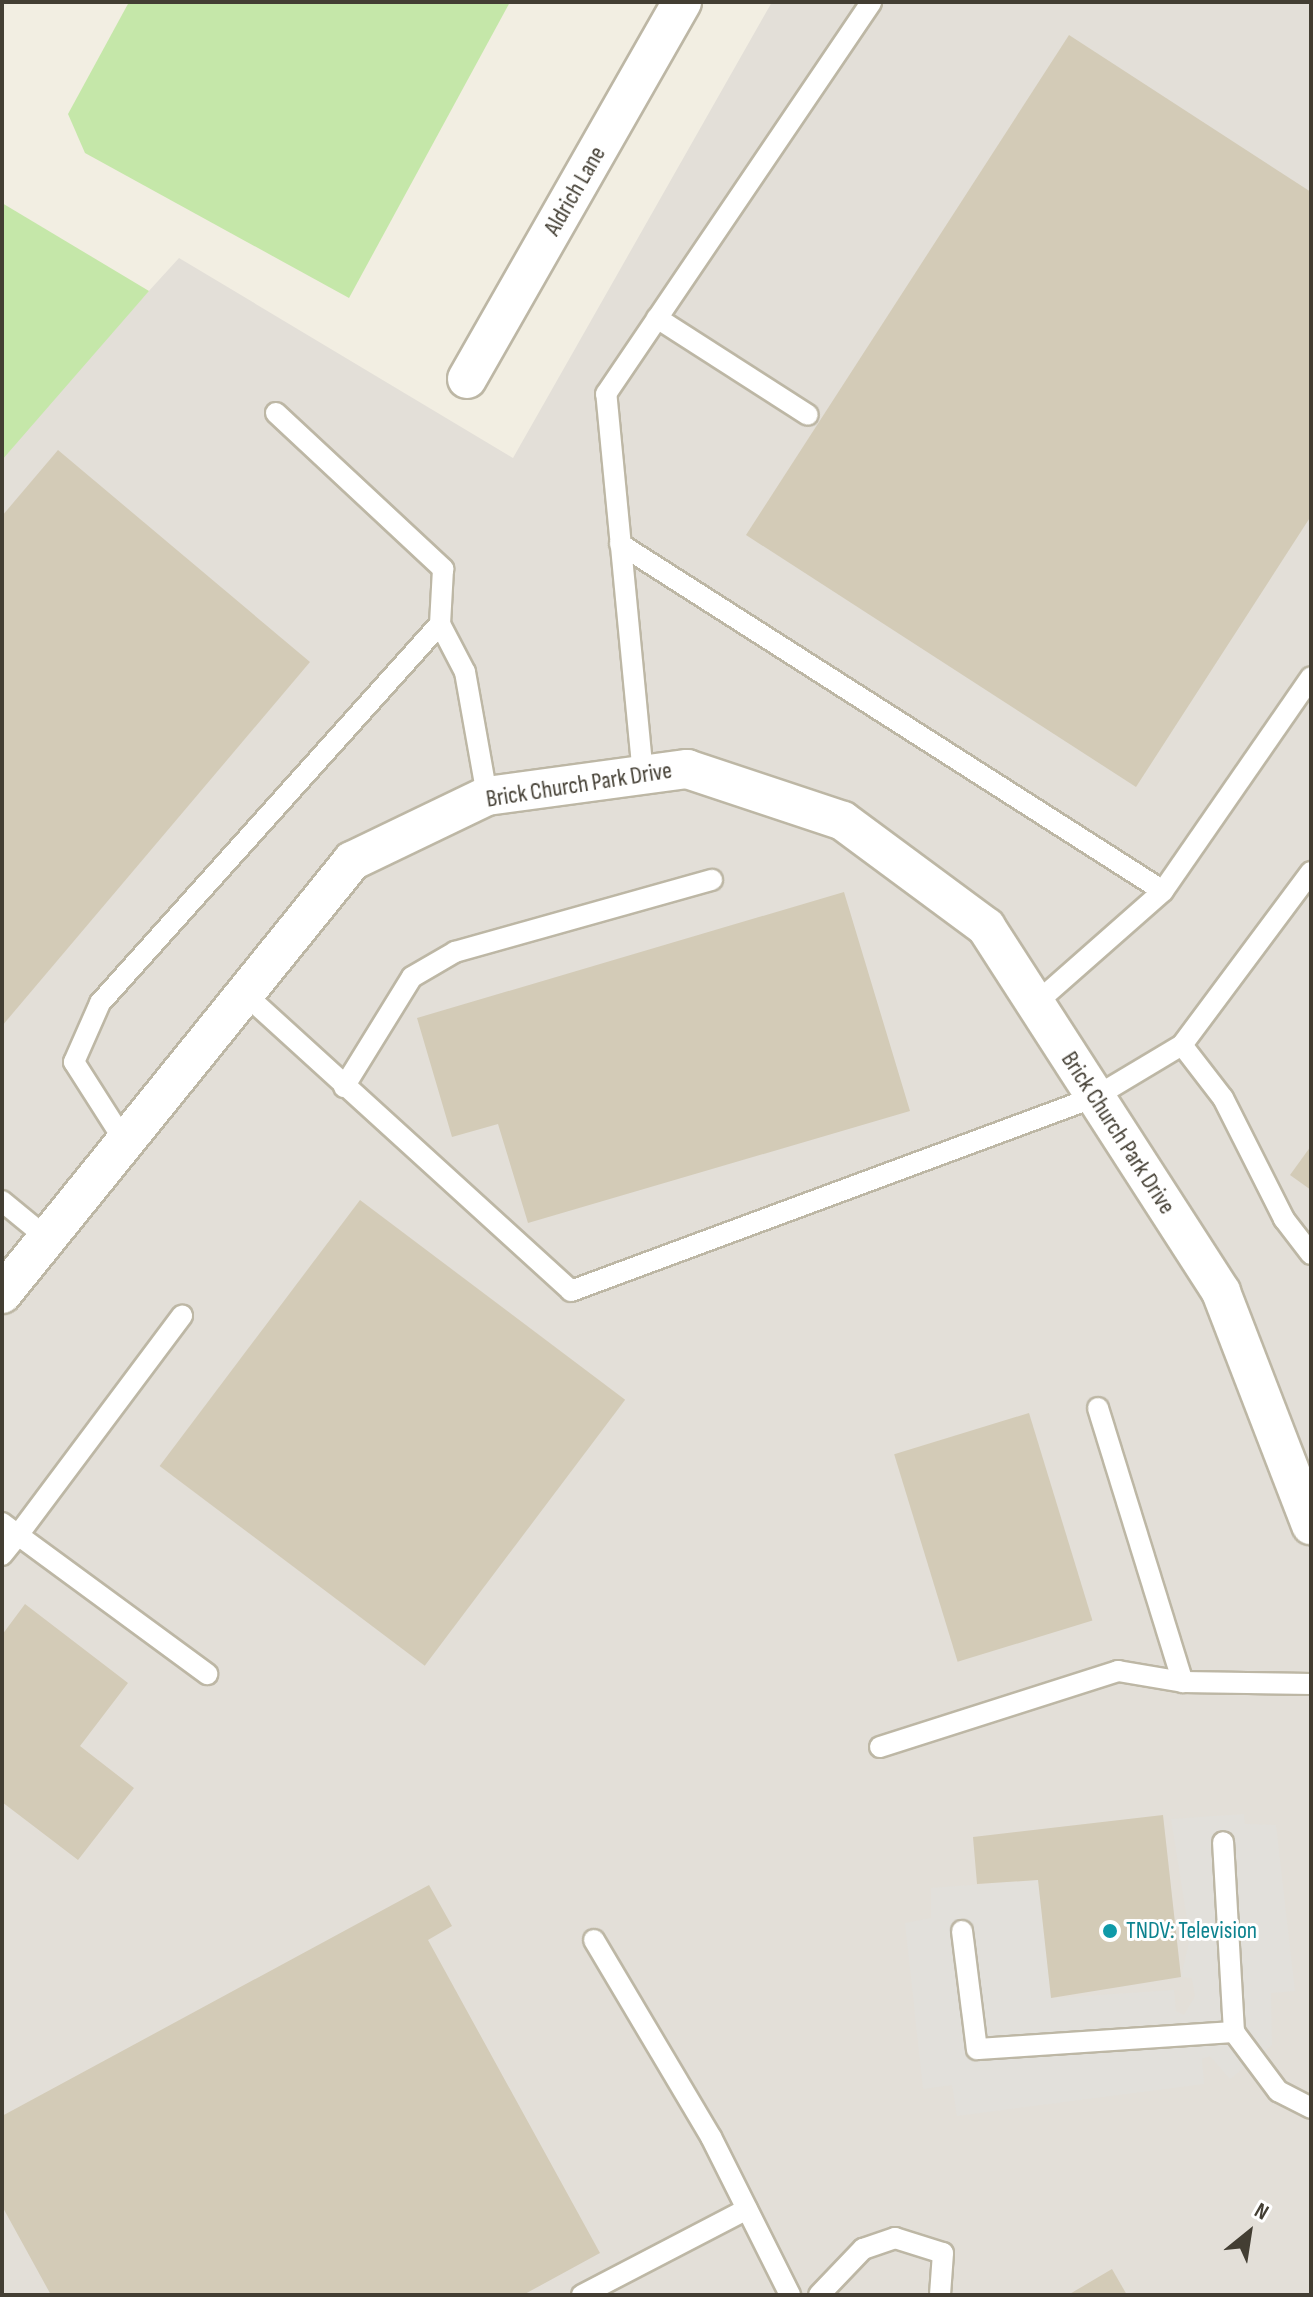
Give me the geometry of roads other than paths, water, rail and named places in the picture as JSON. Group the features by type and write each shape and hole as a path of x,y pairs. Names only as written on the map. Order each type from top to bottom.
{"street":[{"name":"Aldrich Lane","path":"467,379 682,2"},
{"name":"Brick Church Park Drive","path":"2,1294 352,861 487,796 687,769 843,821 986,927 1221,1292 1311,1525"}],"lane":[{"path":"643,775 606,394 871,2"},
{"path":"657,318 808,415"},
{"path":"276,413 443,569 440,624 465,672 487,796"},
{"path":"620,544 1163,891"},
{"path":"125,1142 74,1062 100,1003 440,624"},
{"path":"1035,1004 1163,891 1311,677"},
{"path":"245,994 571,1291 1095,1097 1182,1045 1311,872"},
{"path":"344,1087 412,977 455,952 712,880"},
{"path":"1182,1045 1223,1098 1284,1219 1311,1254"},
{"path":"2,1201 47,1238"},
{"path":"2,1555 10,1529 182,1316"},
{"path":"1098,1408 1183,1682"},
{"path":"10,1529 207,1674"},
{"path":"880,1747 1118,1671 1183,1682 1311,1684"},
{"path":"1223,1842 1234,2032 1278,2091 1311,2108"},
{"path":"962,1931 977,2049 1234,2032"},
{"path":"594,1940 747,2209 790,2295"},
{"path":"582,2295 747,2209"},
{"path":"819,2295 863,2249 895,2238 943,2253 940,2295"}],"place":[{"name":"TNDV: Television","path":"1110,1931"}]}
